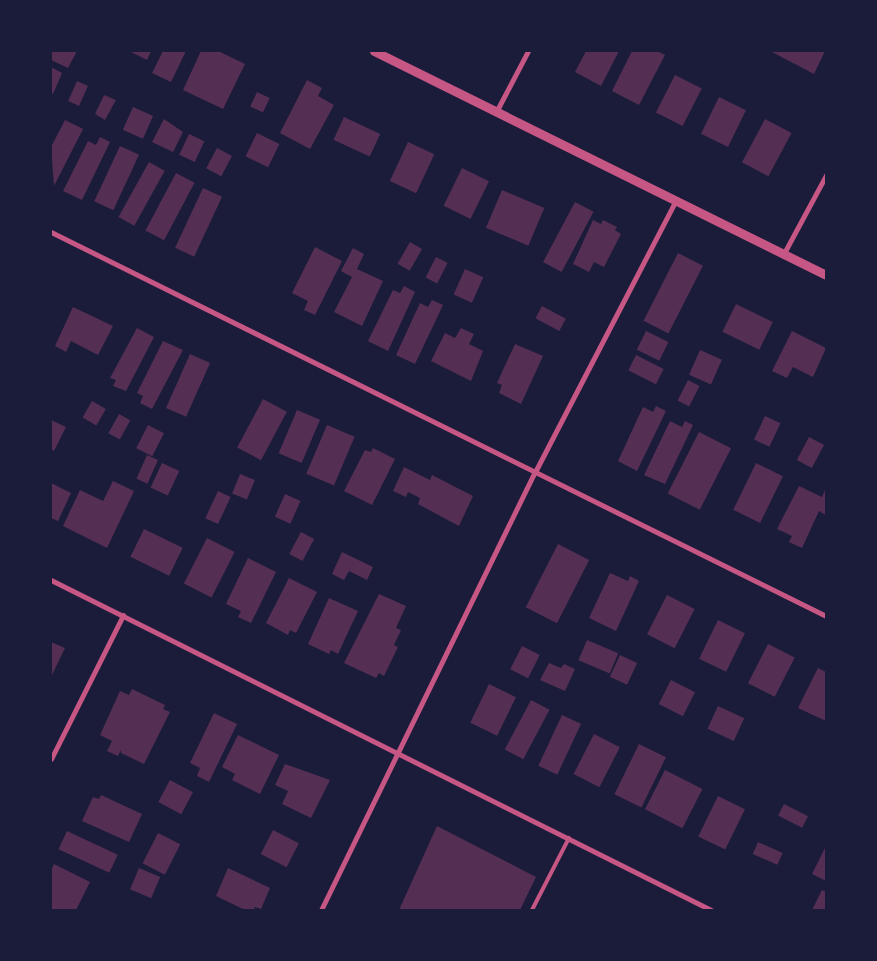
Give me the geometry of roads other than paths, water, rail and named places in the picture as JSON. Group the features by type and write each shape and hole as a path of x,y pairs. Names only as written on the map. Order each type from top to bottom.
{"street":[{"path":"374,51 675,202 826,275"},
{"path":"496,112 528,51"},
{"path":"784,255 826,175"},
{"path":"321,910 535,472 675,202"},
{"path":"51,232 826,616"},
{"path":"51,580 399,751 711,910"},
{"path":"51,759 122,614"}],"lane":[{"path":"532,910 569,838"}]}
